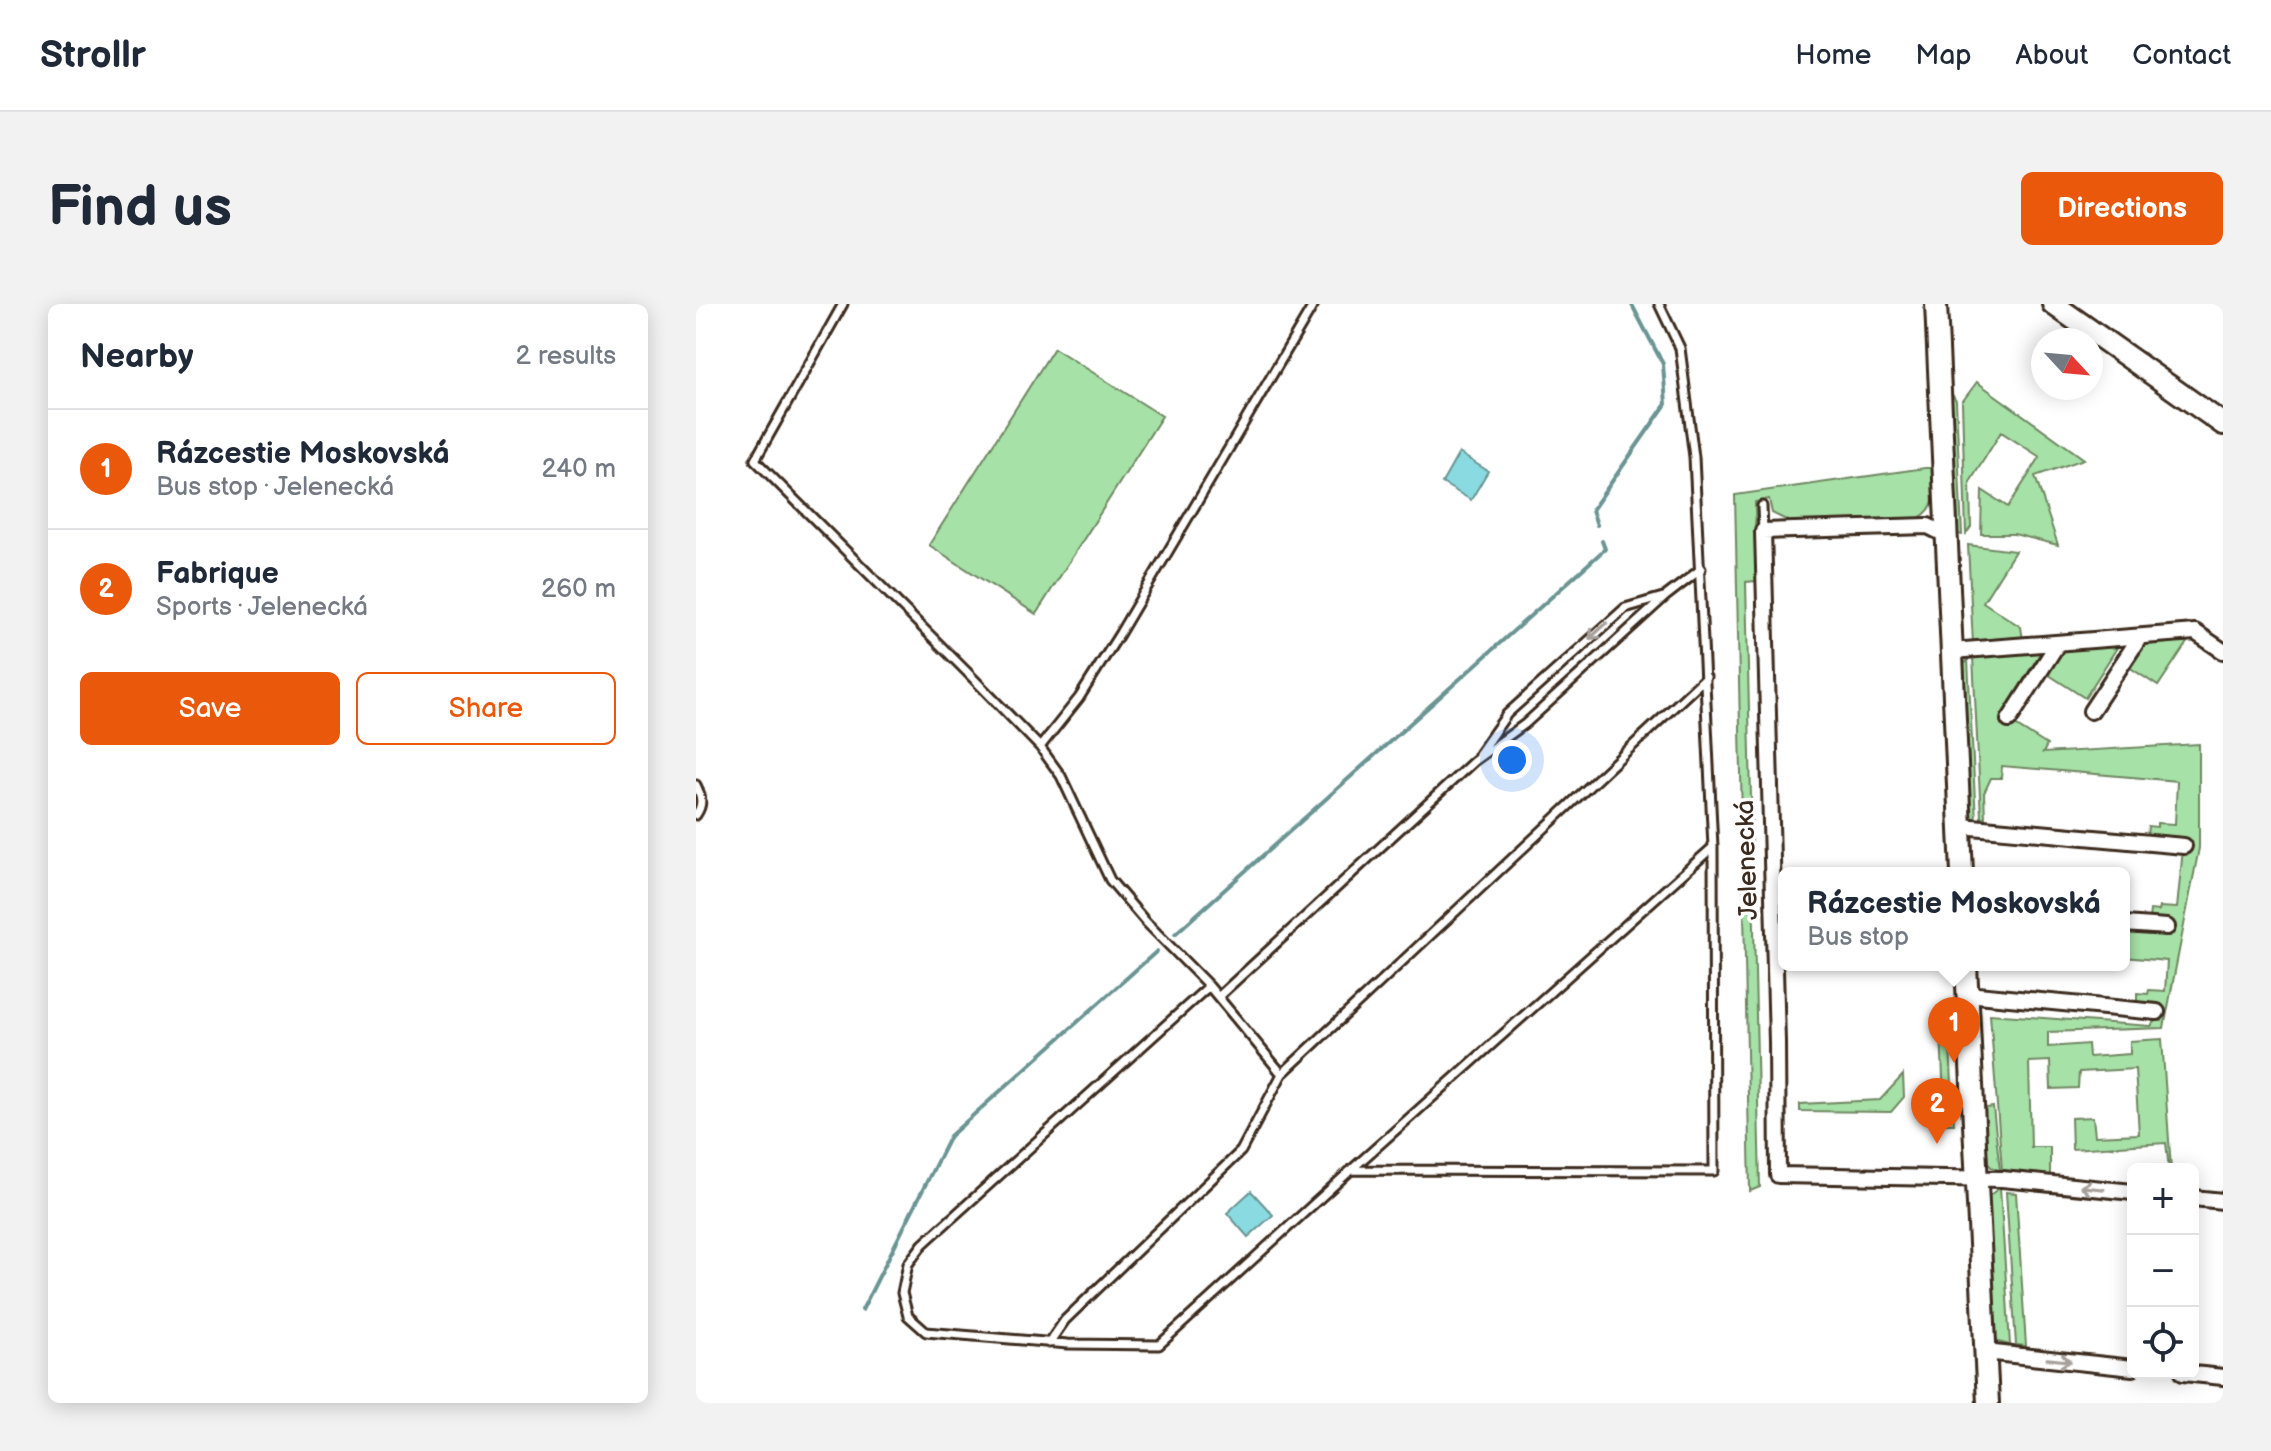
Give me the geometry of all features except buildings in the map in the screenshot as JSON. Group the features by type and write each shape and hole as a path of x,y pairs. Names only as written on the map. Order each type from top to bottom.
{"street":[{"path":"1936,304 1962,867"},
{"path":"2053,304 2223,424"},
{"path":"1763,531 1928,526 1946,535"},
{"name":"Jelenecká","path":"1763,531 1778,1175 1976,1178"},
{"path":"1952,651 2195,632 2223,651"},
{"path":"2091,711 2140,637"},
{"path":"2009,720 2058,643"},
{"path":"1961,826 2184,846"},
{"path":"2130,924 2167,927"},
{"path":"1966,971 1988,1403"},
{"path":"1967,994 2157,1012"},
{"path":"1976,1178 2127,1191"},
{"path":"2199,1199 2223,1201"},
{"path":"1985,1352 2127,1367"},
{"path":"2199,1375 2223,1377"}],"lane":[{"path":"843,304 755,460 1040,747 1061,776 1110,880 1145,921 1209,986 1282,1074"},
{"path":"1040,747 1079,698 1120,633 1314,304"},
{"path":"1351,1170 1714,1171 1713,847 1694,457 1680,348 1659,304"},
{"path":"1762,506 1763,531"},
{"path":"1218,997 1474,761 1525,724 1666,596 1701,569"},
{"path":"1474,761 1507,714 1625,608 1666,596"},
{"path":"1049,1343 1065,1320 1241,1151 1282,1074 1706,677"},
{"path":"696,785 702,804 696,815"},
{"path":"1209,986 923,1244 908,1264 902,1293 908,1316 926,1332 1049,1343 1159,1345 1713,847"}],"green space":[{"path":"1054,348 1162,416 1036,614 929,545"},
{"path":"1977,382 2084,459 2035,476 2058,545 2014,534 1981,534 1982,490 2008,507 2040,457 2001,432 1970,482 1971,527 1966,534 1962,402"},
{"path":"1946,384 1956,401 1962,535 1955,533"},
{"path":"1933,468 1934,496 1930,508 1919,518 1790,522 1772,513 1769,499 1755,502 1756,581 1746,582 1760,1187 1750,1191 1735,495"},
{"path":"1968,545 2015,551 1983,602 2021,627 2023,640 1973,644"},
{"path":"2188,641 2158,686 2129,667 2143,645"},
{"path":"2118,646 2085,698 2046,673 2060,651"},
{"path":"2041,652 2001,716 2047,745 2043,753 2199,744 2199,848 2164,1028 2048,1032 2048,1047 2088,1044 2089,1057 2130,1054 2130,1041 2162,1039 2171,1163 2166,1143 2072,1149 2071,1118 2093,1117 2095,1136 2139,1134 2135,1069 2079,1072 2078,1088 2051,1089 2050,1061 2029,1062 2031,1147 2050,1147 2050,1175 2002,1170 1990,1014 2151,1026 2156,1021 2162,1021 2163,1013 2157,1012 2158,1003 2137,1002 2137,993 2165,991 2167,961 2130,958 2130,933 2169,936 2170,921 2149,919 2150,910 2177,908 2184,839 2147,836 2148,826 2175,824 2177,781 2002,766 2001,778 1991,778 1984,793 1985,817 1981,817 1973,657"},
{"path":"1968,660 1976,821 1967,814 1960,668"},
{"path":"1949,1025 1954,1124 1945,1124 1941,1032"},
{"path":"1903,1075 1904,1097 1891,1112 1800,1111 1800,1104 1880,1100"},
{"path":"1993,1107 2000,1171 1991,1167 1985,1158 1981,1109"},
{"path":"2000,1187 2010,1345 1998,1342 1993,1335 1986,1207 1990,1195"},
{"path":"2006,1192 2016,1193 2026,1346 2016,1345"}],"water":[{"path":"1459,453 1488,471 1471,500 1442,483"},
{"path":"1251,1191 1273,1215 1248,1237 1227,1213"}],"waterway":[{"path":"1597,525 1592,510 1666,404 1663,364 1632,305"},
{"path":"1175,934 1605,549 1602,541"},
{"path":"862,1310 950,1136 1157,951"}],"place":[{"name":"Rázcestie Moskovská","path":"1954,1063"},
{"name":"Fabrique","path":"1937,1144"}]}
